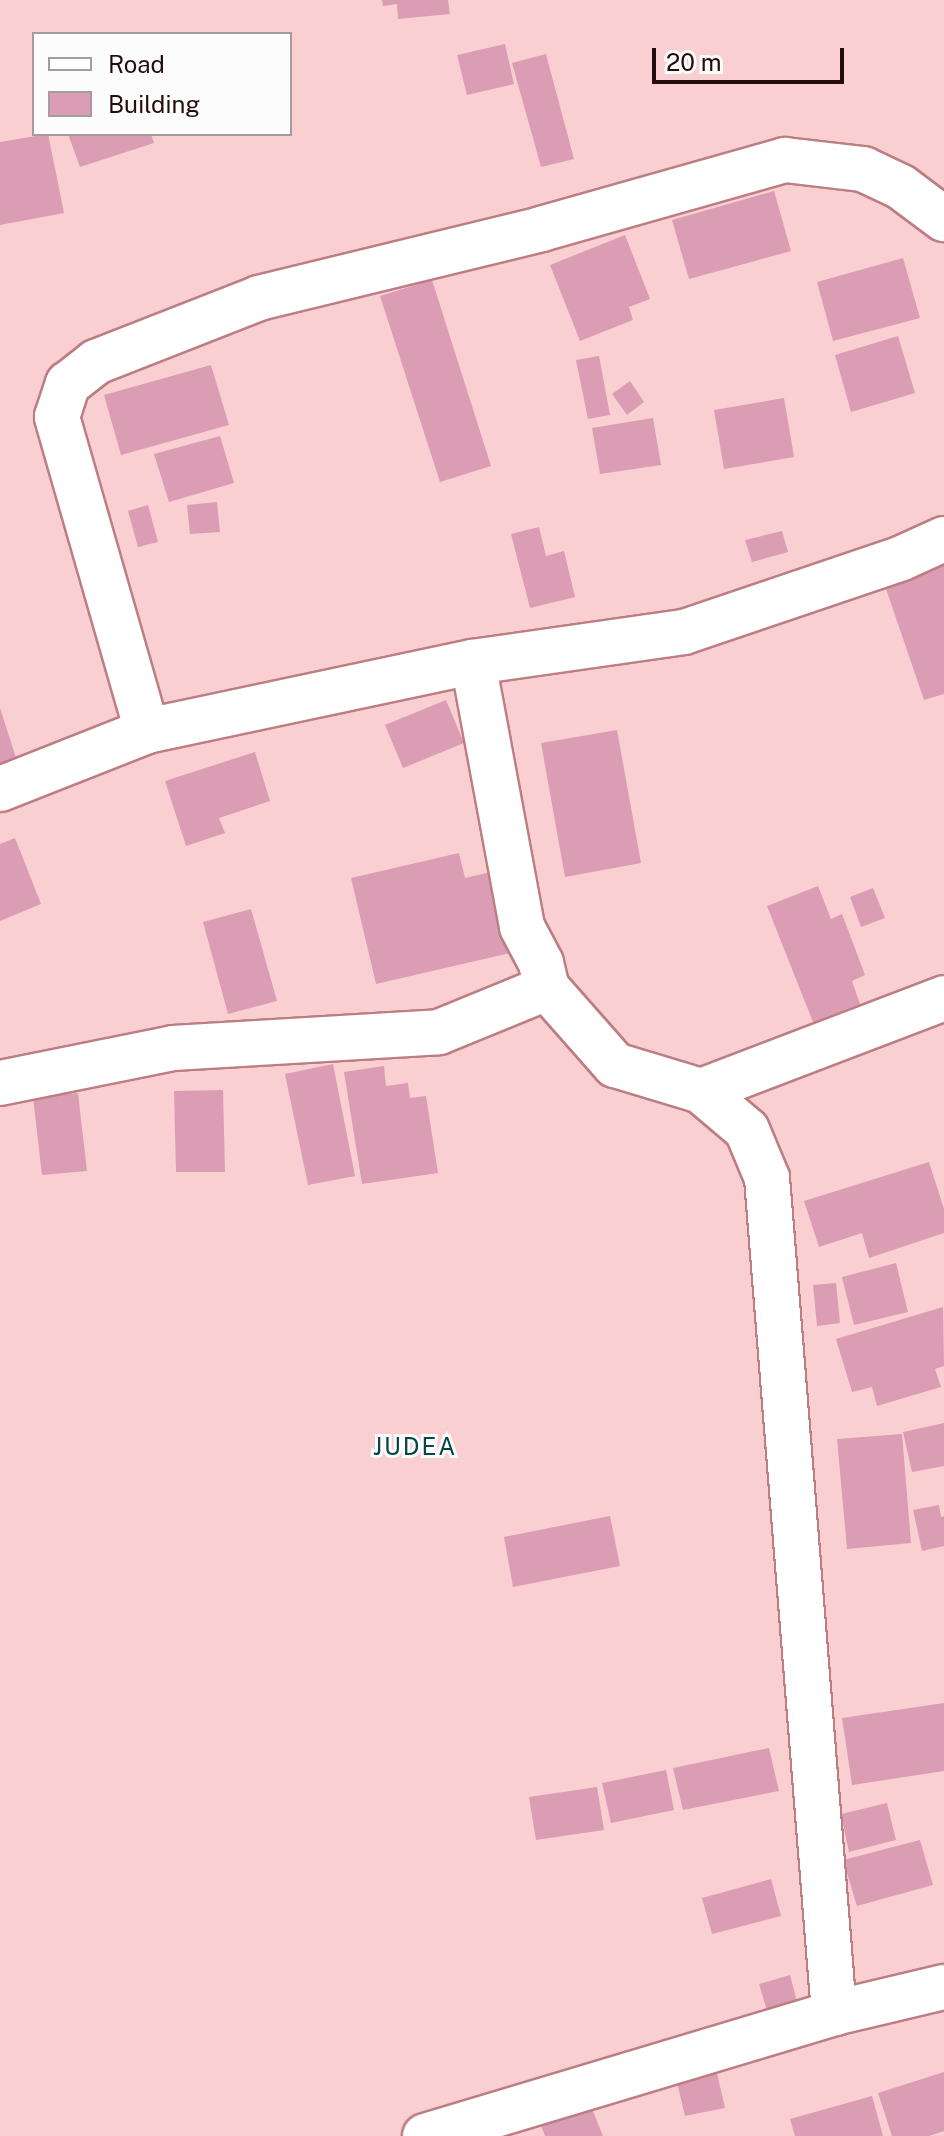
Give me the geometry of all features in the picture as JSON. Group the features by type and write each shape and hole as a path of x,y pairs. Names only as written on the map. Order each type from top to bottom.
{"street":[{"path":"147,731 57,417 68,384 96,362 259,298 541,229 785,160 863,169 901,187 944,219"},
{"path":"0,789 147,731 473,662 684,632 902,558 944,539"},
{"path":"473,662 522,927 541,963 547,988 615,1065 701,1091 747,1130 767,1178 834,2013"},
{"path":"0,1083 173,1048 439,1032 547,988"},
{"path":"701,1091 944,998"},
{"path":"425,2136 834,2013 944,1987"}],"building":[{"path":"382,0 448,0 450,14 398,19 397,4 383,6"},
{"path":"505,44 514,84 467,95 457,55"},
{"path":"546,54 574,159 541,167 512,63"},
{"path":"48,136 64,213 0,225 0,142"},
{"path":"69,136 152,136 154,143 80,167"},
{"path":"774,191 791,251 689,279 672,220"},
{"path":"625,235 650,299 629,307 633,320 580,341 550,265"},
{"path":"903,258 920,318 833,341 817,282"},
{"path":"432,280 491,466 440,482 380,296"},
{"path":"898,336 915,393 851,412 835,355"},
{"path":"599,356 610,415 588,419 576,360"},
{"path":"211,365 229,425 121,455 104,395"},
{"path":"630,381 644,402 627,415 612,394"},
{"path":"784,398 794,457 724,469 714,410"},
{"path":"653,418 661,465 600,474 592,428"},
{"path":"220,436 234,483 169,502 154,454"},
{"path":"217,502 220,532 190,534 187,505"},
{"path":"148,505 158,542 138,547 128,511"},
{"path":"539,527 546,556 564,551 575,597 530,608 511,534"},
{"path":"782,531 788,552 752,562 745,540"},
{"path":"944,560 944,694 924,700 883,580"},
{"path":"446,700 464,743 403,768 385,725"},
{"path":"0,708 18,764 0,770"},
{"path":"617,730 641,863 565,877 541,743"},
{"path":"255,752 270,801 219,818 225,833 186,846 165,781"},
{"path":"15,838 41,904 0,921 0,844"},
{"path":"459,853 465,878 500,870 519,951 376,984 351,878"},
{"path":"818,886 831,919 842,914 865,975 852,981 860,1004 813,1022 767,906"},
{"path":"873,888 885,918 861,927 850,897"},
{"path":"251,909 277,1001 228,1014 203,922"},
{"path":"333,1064 355,1176 308,1185 285,1074"},
{"path":"384,1066 386,1086 408,1083 410,1098 426,1096 438,1173 362,1184 344,1072"},
{"path":"223,1090 225,1172 176,1172 174,1091"},
{"path":"78,1093 87,1171 42,1175 33,1097"},
{"path":"929,1162 944,1209 944,1233 869,1258 862,1233 819,1247 804,1201"},
{"path":"896,1263 908,1312 854,1325 842,1277"},
{"path":"836,1283 840,1323 817,1326 813,1285"},
{"path":"943,1307 944,1366 935,1369 941,1387 877,1406 872,1387 852,1392 836,1339"},
{"path":"944,1423 944,1466 912,1472 903,1432"},
{"path":"902,1434 911,1543 847,1549 837,1439"},
{"path":"939,1505 941,1517 944,1516 944,1546 922,1551 913,1510"},
{"path":"610,1516 620,1566 513,1587 504,1537"},
{"path":"944,1703 944,1771 852,1785 842,1718"},
{"path":"769,1748 779,1791 683,1810 673,1768"},
{"path":"666,1770 674,1810 611,1823 602,1783"},
{"path":"597,1787 604,1830 536,1840 529,1797"},
{"path":"887,1803 896,1840 849,1852 841,1814"},
{"path":"920,1840 933,1885 857,1906 843,1860"},
{"path":"771,1879 781,1916 712,1934 702,1898"},
{"path":"790,1975 799,2009 769,2017 759,1984"},
{"path":"716,2069 725,2108 685,2116 676,2078"},
{"path":"944,2072 944,2131 929,2136 892,2136 878,2093"},
{"path":"872,2096 883,2136 795,2136 790,2119"},
{"path":"590,2104 603,2136 545,2136 540,2123"}],"district":[{"name":"JUDEA","path":"415,1447"}]}
